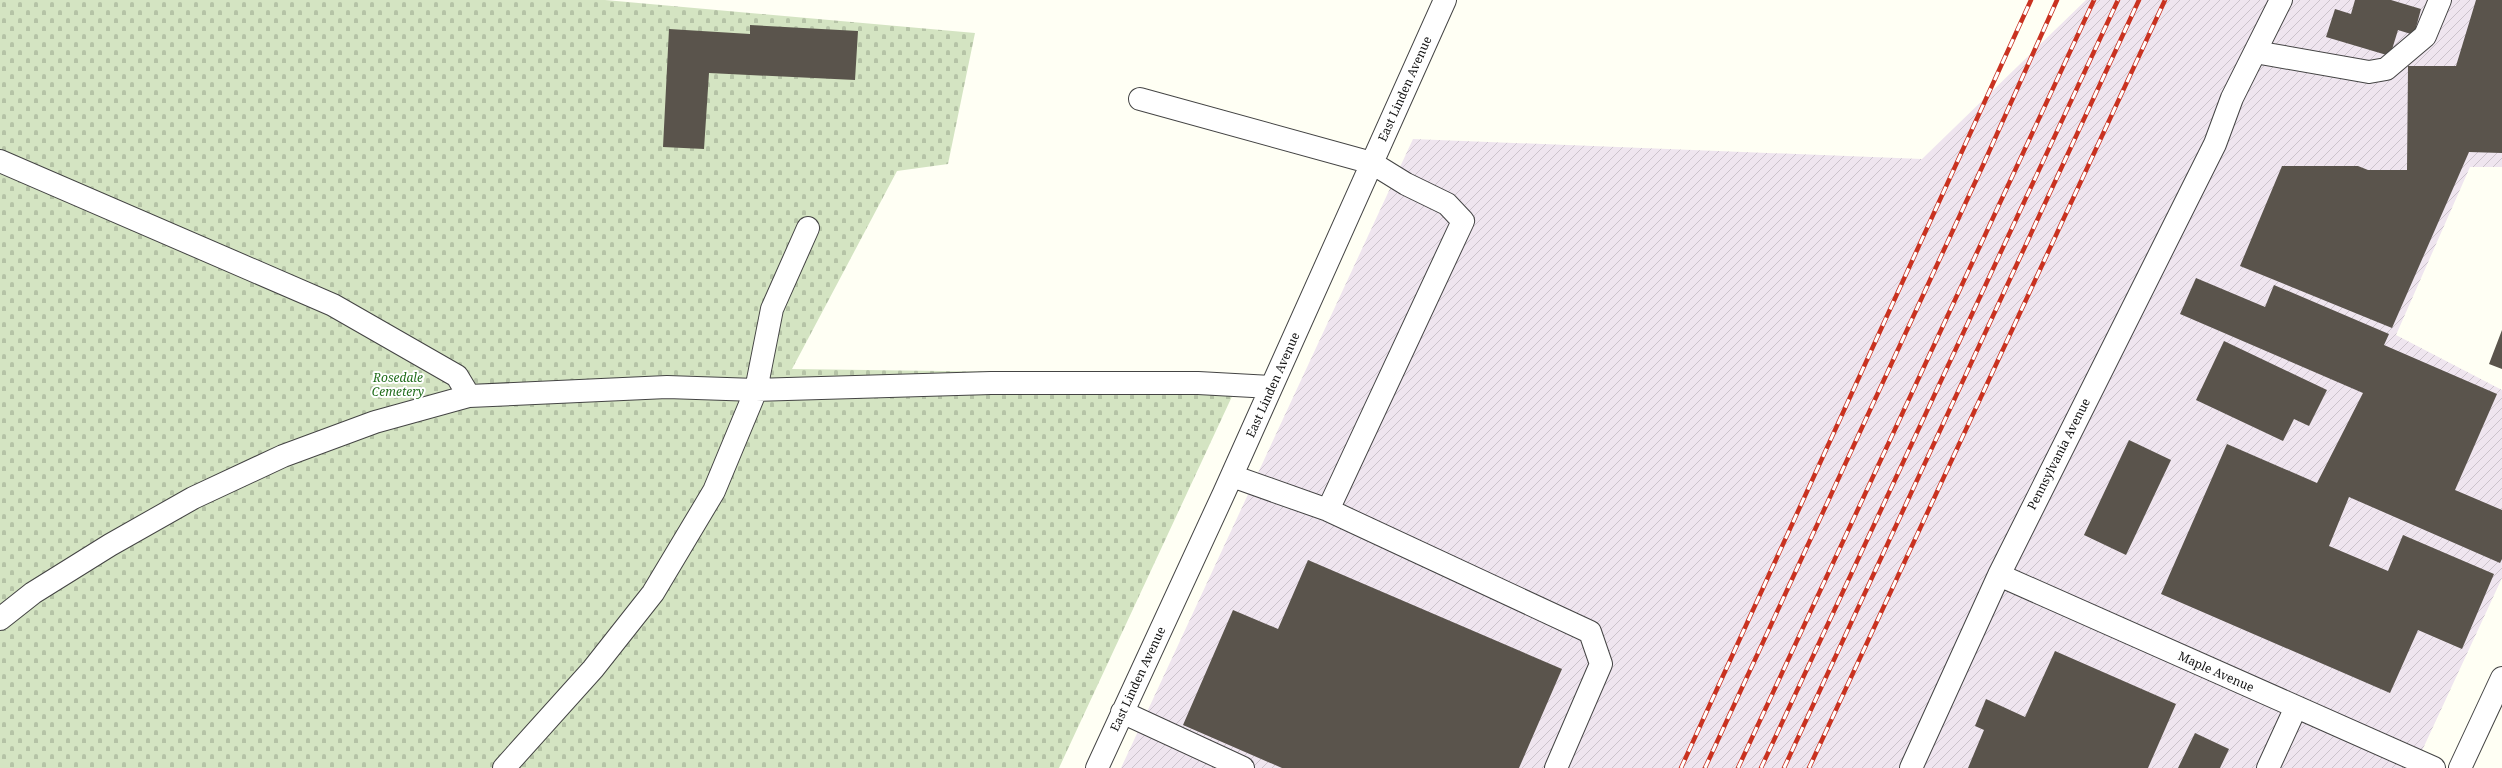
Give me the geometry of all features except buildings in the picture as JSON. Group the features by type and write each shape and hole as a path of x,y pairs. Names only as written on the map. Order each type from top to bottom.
{"street":[{"name":"East Linden Avenue","path":"1096,768 1232,476 1445,0"},
{"name":"Pennsylvania Avenue","path":"1911,768 1999,575 2215,144 2232,98 2281,0"},
{"path":"2255,52 2369,72 2386,69 2425,36 2440,0"},
{"path":"1140,98 1372,163 1406,184 1447,204 1463,221 1328,510"},
{"path":"0,161 333,305 457,376 469,396"},
{"path":"504,768 593,669 653,593 714,491 756,390 772,309 808,228"},
{"path":"0,619 52,581 193,498 283,456 375,422 469,396 667,386 756,390 991,383 1198,383 1271,387"},
{"path":"1232,476 1328,510 1590,632 1601,664 1556,768"},
{"name":"Maple Avenue","path":"1999,575 2434,768"},
{"path":"2460,768 2502,678"},
{"path":"2268,768 2296,707"},
{"path":"1122,712 1242,768"}],"shaded area":[{"path":"2086,0 2502,0 2502,167 2470,167 2396,335 2502,390 2502,578 2414,768 1121,768 1413,139 1922,159"}],"green space":[{"name":"Rosedale Cemetery","path":"0,0 605,0 975,33 948,164 897,171 792,369 1242,375 1059,768 0,768"}],"railway":[{"path":"1681,768 2031,0"},
{"path":"1705,768 1984,163 2057,0"},
{"path":"1738,768 2094,0"},
{"path":"1761,768 2118,0"},
{"path":"1784,768 2139,0"},
{"path":"1809,768 2165,0"}]}
